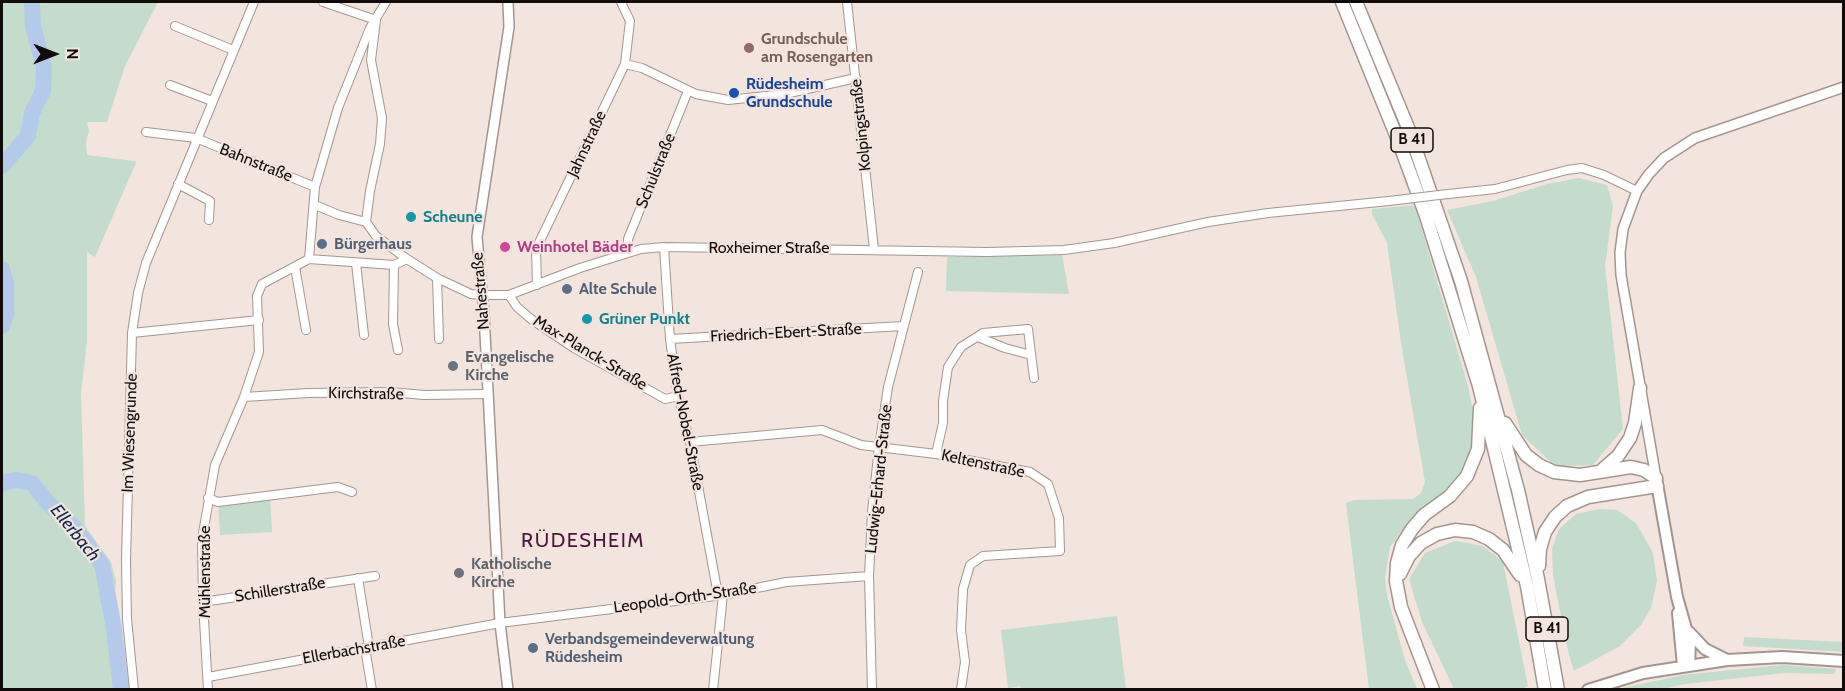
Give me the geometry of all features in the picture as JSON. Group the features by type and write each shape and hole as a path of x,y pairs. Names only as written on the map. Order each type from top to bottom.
{"highway":[{"name":"B 41","path":"1342,2 1422,205 1479,386 1557,684"},
{"name":"B 41","path":"1356,2 1404,120 1436,207 1461,281 1498,412 1532,582 1544,686"},
{"name":"B 41","path":"1398,590 1397,563 1406,537 1424,515 1456,490 1467,476 1475,459 1480,430 1479,386"},
{"path":"1596,472 1614,461 1627,445 1635,423 1640,388"},
{"name":"B 41","path":"1498,412 1521,449 1539,465 1554,472 1571,476 1630,467 1644,470 1656,482"},
{"name":"B 41","path":"1532,582 1542,540 1550,524 1561,511 1574,502 1588,497 1656,482"},
{"name":"B 41","path":"1398,590 1404,564 1414,549 1437,534 1455,530 1473,532 1497,544 1532,582"},
{"path":"1398,590 1404,617 1433,690"}],"main road":[{"path":"1656,482 1677,597 1687,630 1690,650 1686,665"},
{"path":"1677,597 1678,627 1686,665"},
{"path":"1687,630 1705,649 1727,660"},
{"path":"1588,690 1643,673 1727,660 1782,657 1844,661"}],"street":[{"name":"Im Wiesengrunde","path":"134,690 128,630 126,560 132,333 138,293 146,263 254,2"},
{"path":"323,2 376,20"},
{"path":"386,2 370,28 338,108 315,187 309,259 394,265 408,260"},
{"name":"Nahestraße","path":"508,690 500,623 477,237 509,27 509,2"},
{"name":"Jahnstraße","path":"537,285 536,249 625,64 630,21 621,2"},
{"name":"Kolpingstraße","path":"847,2 874,249"},
{"path":"315,205 339,215 366,222 380,144 382,118 371,60 376,20"},
{"path":"175,26 233,50"},
{"path":"625,64 642,68 688,91 728,100 785,94 856,78"},
{"path":"170,85 212,101"},
{"path":"1656,482 1620,264 1623,229 1636,191 1665,158 1695,138 1844,87"},
{"name":"Schulstraße","path":"628,252 628,239 688,91"},
{"path":"146,132 196,138"},
{"name":"Bahnstraße","path":"196,138 315,187"},
{"name":"Roxheimer Straße","path":"366,222 376,236 437,278 471,294 509,295 628,252 664,247 987,252 1064,250 1114,243 1209,222 1268,213 1495,189 1582,168 1604,175 1636,191"},
{"path":"178,184 210,201 209,220"},
{"name":"Alfred-Nobel-Straße","path":"664,247 670,339 678,396 690,442 720,595 713,690"},
{"name":"Mühlenstraße","path":"208,690 202,538 215,465 244,397 259,352 258,296 262,284 309,259"},
{"path":"356,263 364,335"},
{"path":"394,265 393,324 398,350"},
{"path":"295,267 306,330"},
{"name":"Ludwig-Erhard-Straße","path":"872,690 869,576 872,512 879,447 888,387 918,272"},
{"path":"437,278 439,339"},
{"name":"Max-Planck-Straße","path":"509,295 531,319 574,348 665,399 678,396"},
{"path":"132,333 259,320"},
{"name":"Friedrich-Ebert-Straße","path":"670,339 903,326"},
{"path":"936,454 943,423 943,401 948,366 961,347 983,333 1028,329 1034,378"},
{"path":"978,337 1031,355"},
{"name":"Kirchstraße","path":"244,397 308,393 391,392 424,396 488,394"},
{"name":"Keltenstraße","path":"690,442 822,430 861,445 936,454 1030,472 1048,484 1059,518 1060,551 983,556 970,566 963,589 961,630 965,662 960,690"},
{"path":"208,498 218,502 338,487 352,492"},
{"name":"Schillerstraße","path":"203,602 375,576"},
{"name":"Leopold-Orth-Straße","path":"500,623 720,595 786,582 869,576"},
{"path":"358,578 369,647 366,654 372,690"},
{"name":"Ellerbachstraße","path":"208,677 500,623"}],"green space":[{"path":"2,2 158,2 125,66 107,122 87,122 89,131 86,143 87,155 136,163 95,257 87,252 87,341 81,394 85,526 111,562 116,581 114,605 129,689 2,689"},
{"path":"1579,178 1607,185 1613,206 1605,266 1623,429 1593,465 1555,466 1522,435 1476,277 1447,210 1493,201 1547,184"},
{"path":"1416,205 1468,386 1473,411 1473,449 1460,478 1411,519 1390,547 1385,577 1387,595 1405,660 1417,689 1369,689 1346,503 1354,500 1413,499 1421,493 1425,482 1401,343 1387,243 1372,214 1372,209"},
{"path":"1062,255 1069,294 946,291 947,257"},
{"path":"270,496 272,532 220,535 218,502"},
{"path":"1600,509 1617,510 1636,523 1653,553 1657,581 1651,608 1641,625 1620,646 1574,671 1553,576 1552,549 1559,529 1576,514"},
{"path":"1455,541 1483,546 1503,562 1528,686 1522,689 1454,689 1422,622 1409,579 1425,553"},
{"path":"1117,616 1126,689 1021,690 1020,686 1008,688 1001,630"},
{"path":"1744,637 1843,642 1843,652 1743,646"},
{"path":"1783,665 1836,669 1834,674 1784,673 1685,684 1663,689 1618,689 1683,675"}],"waterway":[{"name":"Ellerbach","path":"2,166 28,136 32,113 43,91 44,68 33,26 32,2"},
{"name":"Ellerbach","path":"2,269 6,284 6,315 2,326"},
{"name":"Ellerbach","path":"2,483 16,480 32,483 48,503 73,526 102,564 114,628 121,690"}],"place":[{"name":"Grundschule am Rosengarten","path":"749,48"},
{"name":"Rüdesheim Grundschule","path":"734,93"},
{"name":"Scheune","path":"411,217"},
{"name":"Bürgerhaus","path":"322,244"},
{"name":"Weinhotel Bäder","path":"505,247"},
{"name":"Alte Schule","path":"567,289"},
{"name":"Grüner Punkt","path":"587,319"},
{"name":"Evangelische Kirche","path":"453,366"},
{"name":"Katholische Kirche","path":"459,573"},
{"name":"Verbandsgemeindeverwaltung Rüdesheim","path":"533,648"}],"district":[{"name":"RÜDESHEIM","path":"583,541"}]}
